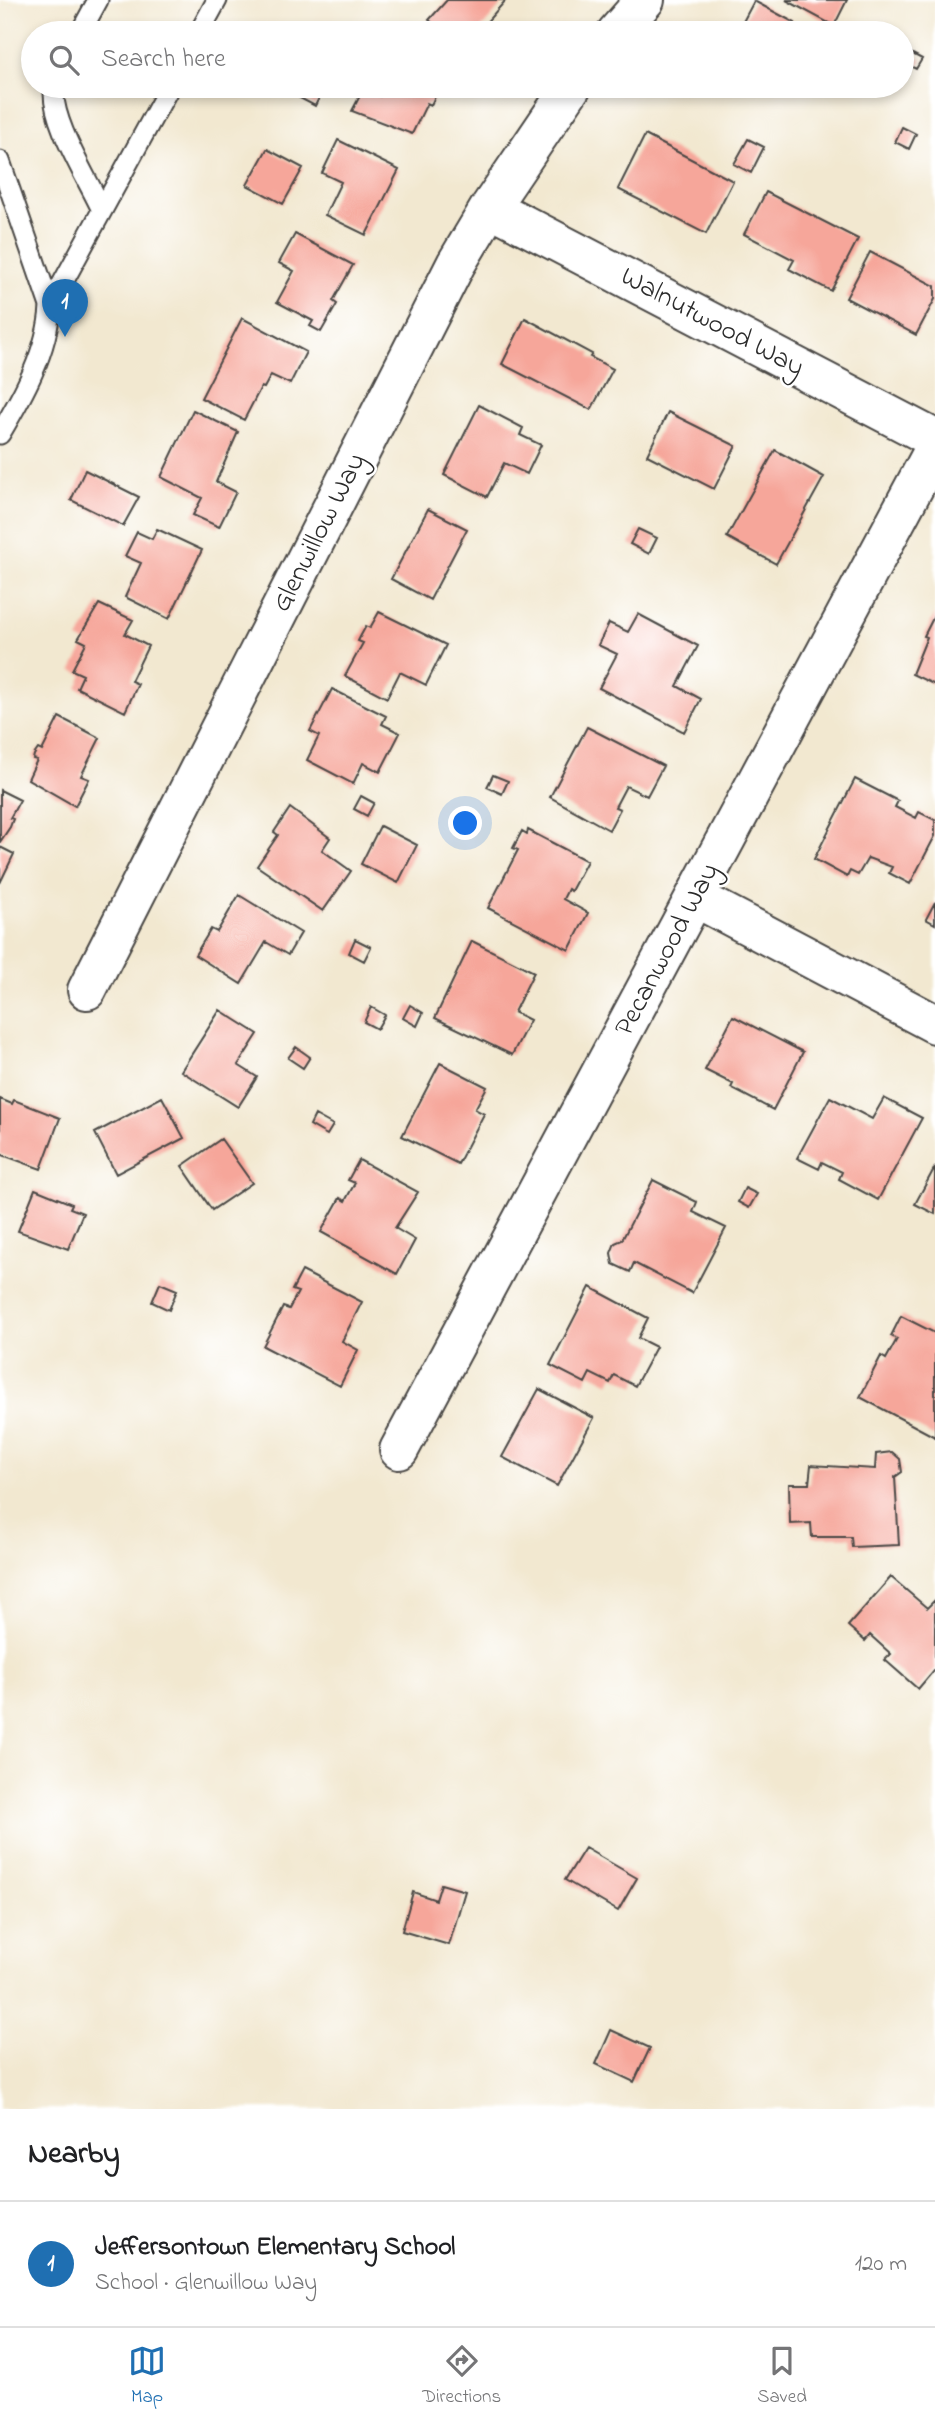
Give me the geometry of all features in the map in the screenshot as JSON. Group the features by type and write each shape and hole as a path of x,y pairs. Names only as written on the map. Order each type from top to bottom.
{"street":[{"path":"627,21 645,0"},
{"name":"Glenwillow Way","path":"87,990 456,264 490,207 564,98"},
{"name":"Walnutwood Way","path":"490,207 935,439"},
{"name":"Pecanwood Way","path":"399,1450 935,448"},
{"path":"696,898 935,1024"}],"lane":[{"path":"87,21 98,0"},
{"path":"206,21 217,0"},
{"path":"54,98 56,113 102,210"},
{"path":"50,306 163,98"},
{"path":"0,161 50,306 49,330 29,380 0,434"}],"building":[{"path":"447,0 506,0 488,21 429,20"},
{"path":"786,0 847,0 836,21 825,21"},
{"path":"754,1 791,21 743,21"},
{"path":"914,55 922,59 916,69 914,68"},
{"path":"300,98 319,98 315,106"},
{"path":"359,98 434,98 431,105 427,103 412,134 352,111"},
{"path":"902,127 916,134 909,149 895,142"},
{"path":"645,135 733,181 706,234 618,189"},
{"path":"748,139 764,147 751,173 734,164"},
{"path":"338,140 399,170 366,235 325,215 341,182 322,173"},
{"path":"267,149 303,168 283,204 247,185"},
{"path":"766,192 858,239 831,291 789,269 794,260 744,234"},
{"path":"295,234 353,265 333,301 337,304 321,332 310,326 313,321 277,302 294,271 279,263"},
{"path":"870,252 935,286 935,299 916,335 846,298"},
{"path":"242,318 306,352 290,384 271,375 264,388 261,387 244,420 201,398"},
{"path":"525,318 592,354 590,357 613,369 591,410 502,364"},
{"path":"479,405 523,428 520,435 541,445 527,474 504,463 487,497 444,475"},
{"path":"193,410 238,432 216,482 236,492 219,527 193,515 202,498 161,477"},
{"path":"668,412 736,446 714,489 647,455"},
{"path":"775,450 824,477 776,564 727,537"},
{"path":"85,470 139,497 123,526 71,500"},
{"path":"428,509 467,529 430,600 391,579"},
{"path":"157,529 202,550 169,619 125,597 141,563 125,556 137,532 152,539"},
{"path":"638,529 657,538 649,554 630,544"},
{"path":"99,604 133,620 125,634 148,646 131,681 138,684 125,712 77,688 83,675 72,670 86,643 78,639"},
{"path":"379,612 446,645 426,685 400,672 387,698 345,676 363,643 358,641 360,637 366,626 370,628"},
{"path":"638,614 698,646 677,686 701,699 684,732 599,688 617,654 598,645 609,623 628,632"},
{"path":"935,614 935,685 912,674 927,637 924,636"},
{"path":"332,689 386,716 382,724 400,733 380,772 363,763 353,784 307,760 319,736 310,731"},
{"path":"59,717 100,738 81,776 89,779 75,806 28,779 37,760 33,759 34,755 38,749 42,751"},
{"path":"587,727 663,766 647,796 626,786 615,807 620,809 609,830 550,797"},
{"path":"493,775 508,781 502,794 487,787"},
{"path":"855,779 898,801 895,807 916,818 919,812 935,820 935,836 910,884 889,873 892,867 868,858 858,875 850,871 847,877 814,859"},
{"path":"0,790 20,800 10,818 13,819 10,827 0,842"},
{"path":"361,796 374,803 367,816 354,809"},
{"path":"290,808 330,838 322,850 351,871 323,911 257,866 278,835 274,832"},
{"path":"380,826 417,845 398,883 361,864"},
{"path":"528,830 587,861 571,891 568,889 563,899 588,913 569,950 488,908 518,850 513,848 522,831 527,834"},
{"path":"0,847 14,854 0,883"},
{"path":"239,895 301,933 288,955 266,942 241,984 195,955 211,929 217,932"},
{"path":"935,902 935,924 926,919"},
{"path":"355,939 371,947 364,961 349,953"},
{"path":"472,941 534,972 514,1012 530,1020 512,1055 435,1018"},
{"path":"410,1005 423,1013 417,1026 403,1018"},
{"path":"371,1007 385,1015 377,1029 364,1022"},
{"path":"220,1010 258,1034 238,1065 257,1077 238,1107 181,1071"},
{"path":"733,1016 803,1052 773,1110 731,1088 733,1084 705,1070"},
{"path":"296,1047 310,1057 303,1068 288,1058"},
{"path":"440,1063 487,1087 475,1109 484,1114 458,1164 402,1136"},
{"path":"162,1097 184,1138 116,1174 95,1133"},
{"path":"830,1097 872,1119 884,1098 922,1118 878,1200 839,1179 842,1172 822,1162 819,1169 797,1158"},
{"path":"0,1099 12,1104 14,1100 60,1118 41,1169 0,1154"},
{"path":"315,1115 333,1125 327,1135 310,1125"},
{"path":"221,1139 252,1183 212,1210 182,1166"},
{"path":"359,1160 418,1192 395,1228 415,1240 397,1274 321,1232 340,1198 345,1201 355,1183 348,1180"},
{"path":"935,1167 935,1214 915,1204"},
{"path":"653,1180 697,1202 693,1212 726,1228 692,1293 634,1263 630,1272 613,1264 611,1253 615,1243 622,1240"},
{"path":"745,1188 757,1194 749,1208 738,1202"},
{"path":"35,1189 72,1204 70,1208 83,1213 68,1249 18,1231"},
{"path":"302,1271 362,1302 342,1341 358,1350 340,1386 263,1346 283,1307 289,1309 298,1292 292,1290"},
{"path":"160,1283 177,1290 169,1310 152,1302"},
{"path":"590,1287 648,1318 638,1338 656,1347 635,1386 614,1375 610,1383 590,1373 585,1383 550,1365"},
{"path":"901,1316 935,1333 935,1437 860,1397 881,1356 886,1359 897,1339 891,1336"},
{"path":"539,1389 594,1418 557,1486 502,1457"},
{"path":"892,1452 900,1459 902,1472 895,1477 899,1545 852,1547 851,1537 812,1537 811,1523 790,1524 789,1484 809,1484 811,1465 875,1469 876,1454"},
{"path":"891,1577 927,1608 935,1600 935,1669 918,1689 885,1660 891,1654 870,1635 865,1641 848,1626"},
{"path":"585,1848 637,1878 618,1911 565,1880"},
{"path":"441,1884 465,1891 449,1945 402,1931 413,1892 436,1900"},
{"path":"611,2030 650,2048 634,2082 596,2064"}],"place":[{"name":"Jeffersontown Elementary School","path":"65,337"}]}
